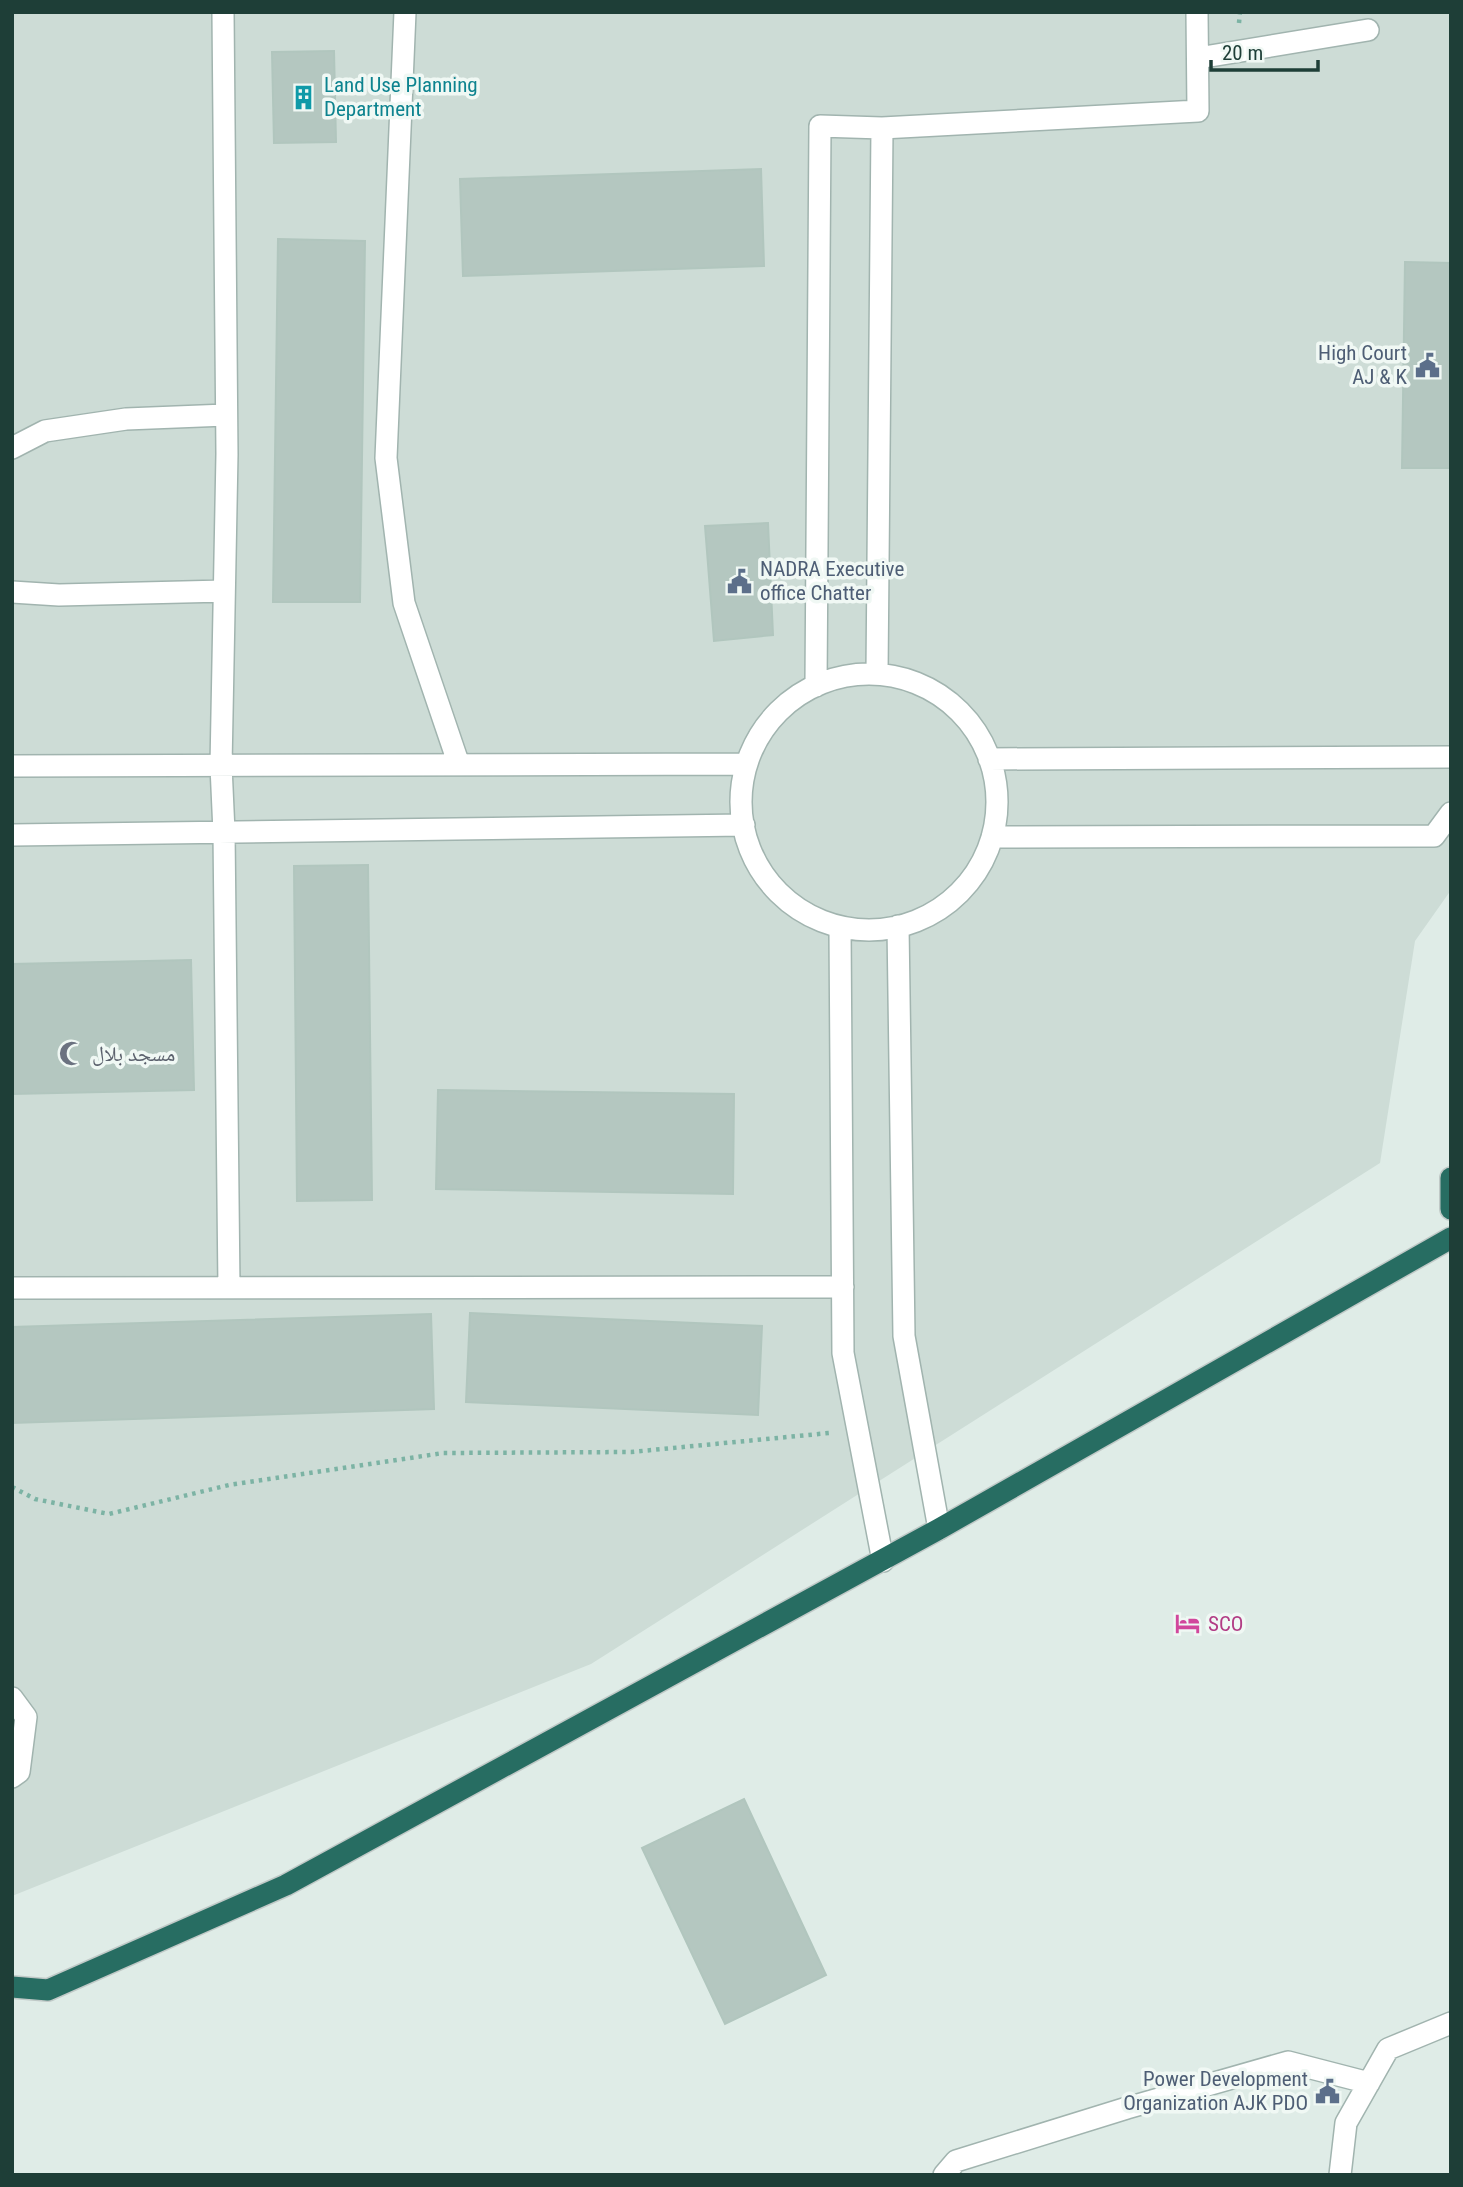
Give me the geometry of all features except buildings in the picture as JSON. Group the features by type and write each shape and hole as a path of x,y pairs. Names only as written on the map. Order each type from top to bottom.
{"highway":[{"path":"1451,1178 1451,1209"},
{"path":"12,1987 48,1990 286,1885 939,1529 1451,1238"}],"street":[{"path":"223,12 227,454 221,765 229,1288"},
{"path":"405,12 386,458 404,603 459,765"},
{"path":"816,686 820,126 882,128 1198,111 1197,12"},
{"path":"1198,58 1368,30"},
{"path":"877,673 882,128"},
{"path":"12,448 45,430 126,419 226,415"},
{"path":"12,592 59,594 224,591"},
{"path":"877,673 919,683 955,706 982,739 996,779 996,822 992,837 983,862 957,896 922,920 882,931 840,928 801,912 770,884 748,848 740,806 746,764 765,726 796,696 816,686 834,678 877,673"},
{"path":"989,759 1451,757"},
{"path":"12,766 746,764"},
{"path":"992,837 1434,836 1451,813"},
{"path":"12,835 744,825"},
{"path":"898,926 904,1336 939,1529"},
{"path":"840,928 843,1353 883,1560"},
{"path":"12,1288 843,1287"},
{"path":"12,1698 26,1717 19,1772 12,1777"},
{"path":"1340,2175 1346,2123 1388,2049 1451,2023"},
{"path":"944,2175 956,2161 1127,2108 1288,2063 1369,2083"}],"path":[{"path":"12,1487 35,1499 109,1514 229,1485 443,1453 631,1452 857,1430"}],"shaded area":[{"path":"12,12 1451,12 1451,890 1415,941 1380,1163 591,1664 12,1896"}],"place":[{"name":"Land Use Planning Department","path":"304,97"},
{"name":"High Court AJ & K","path":"1427,365"},
{"name":"NADRA Executive office Chatter","path":"740,581"},
{"name":"مسجد بلال","path":"72,1054"},
{"name":"SCO","path":"1188,1624"},
{"name":"Power Development Organization AJK PDO","path":"1328,2091"}]}
